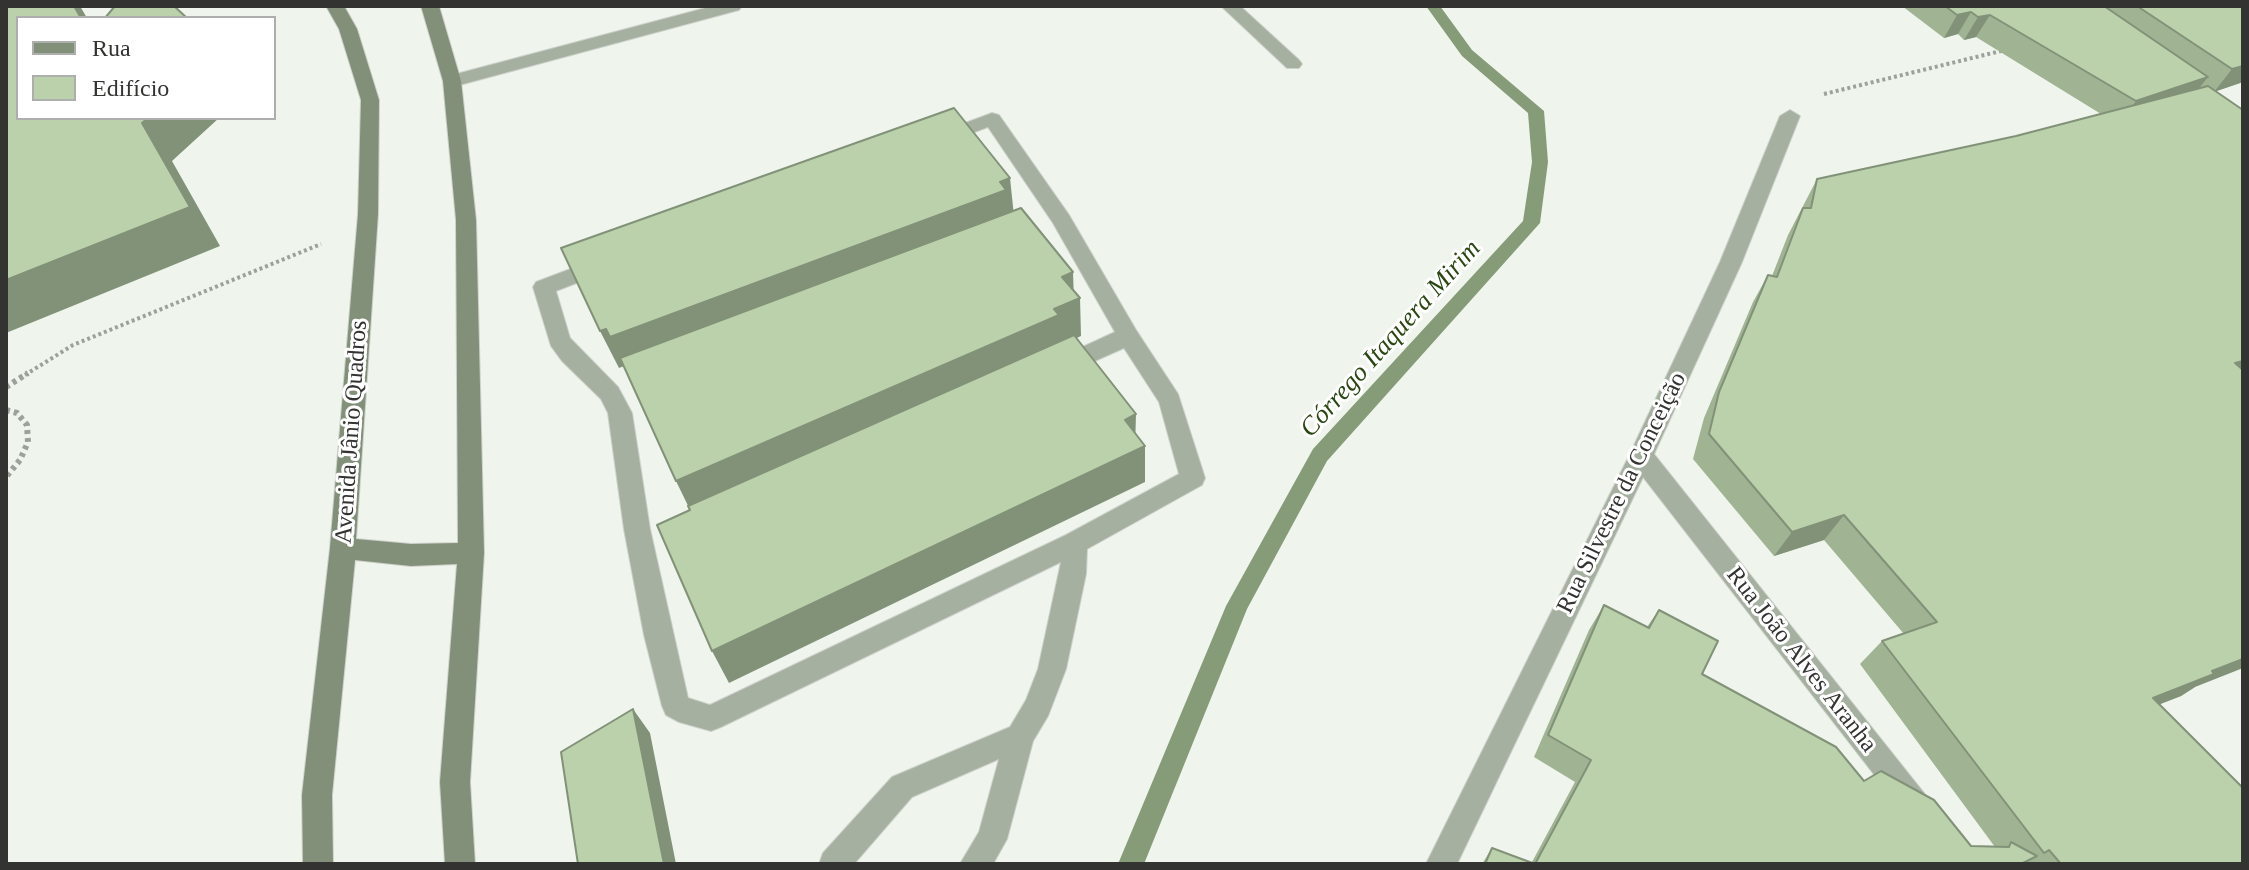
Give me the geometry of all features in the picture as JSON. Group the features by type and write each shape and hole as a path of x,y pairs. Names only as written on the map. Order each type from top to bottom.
{"main road":[{"name":"Avenida Jânio Quadros","path":"318,864 317,795 343,548 367,225 370,100 348,29 335,6"},
{"path":"430,6 452,81 466,220 471,553 455,782 460,864"},
{"path":"343,548 411,555 471,553"}],"street":[{"path":"452,81 733,6"},
{"path":"1230,6 1293,64"},
{"name":"Rua Silvestre da Conceição","path":"1441,864 1641,456 1731,262 1790,116"},
{"path":"619,259 544,287 559,340 570,355 618,390 642,554 676,706 689,713 711,718 1075,543 1193,478 1170,400 1054,223 992,119 917,148"},
{"path":"1042,375 1128,336"},
{"name":"Rua João Alves Aranha","path":"1641,456 1933,827"},
{"path":"642,554 670,542"},
{"path":"975,864 992,839 1020,736 1038,707 1052,669 1073,574 1075,543"},
{"path":"834,864 902,787 1020,736"}],"path":[{"path":"1790,116 1809,98 1821,94 2011,49"},
{"path":"6,387 73,345 367,225"},
{"path":"6,410 17,413 27,425 28,442 20,460 6,477"}],"building":[{"path":"6,6 74,6 80,16 16,16 16,120 146,120 142,123 190,207 6,280"},
{"path":"115,6 174,6 185,16 107,16"},
{"path":"1945,6 2104,6 2208,77 2136,101 1990,15 1978,17 1971,12 1957,15"},
{"path":"2137,6 2243,6 2243,66 2232,69"},
{"path":"2208,86 2243,110 2243,361 2235,363 2243,370 2243,659 2153,698 2243,788 2243,864 2061,864 2049,850 2044,853 1882,641 1937,622 1844,515 1792,532 1709,434 1719,392 1768,275 1777,277 1803,208 1811,208 1817,179 2016,136"},
{"path":"954,108 1010,178 1000,182 1006,190 610,337 606,329 600,331 561,248"},
{"path":"1021,208 1073,272 1062,277 1080,298 1054,309 1059,315 676,481 620,358"},
{"path":"1074,335 1136,414 1125,420 1145,446 712,651 657,525 690,510 688,506"},
{"path":"1604,605 1649,628 1659,610 1718,641 1702,674 1836,747 1864,781 1881,771 1934,800 1971,846 2009,847 2011,842 2037,856 2021,864 1535,864 1591,760 1548,735"},
{"path":"633,709 664,864 578,864 561,752"},
{"path":"1492,848 1535,864 1485,864"}],"waterway":[{"name":"Córrego Itaquera Mirim","path":"1131,864 1237,606 1320,455 1531,223 1540,162 1536,111 1467,53 1433,6"}]}
